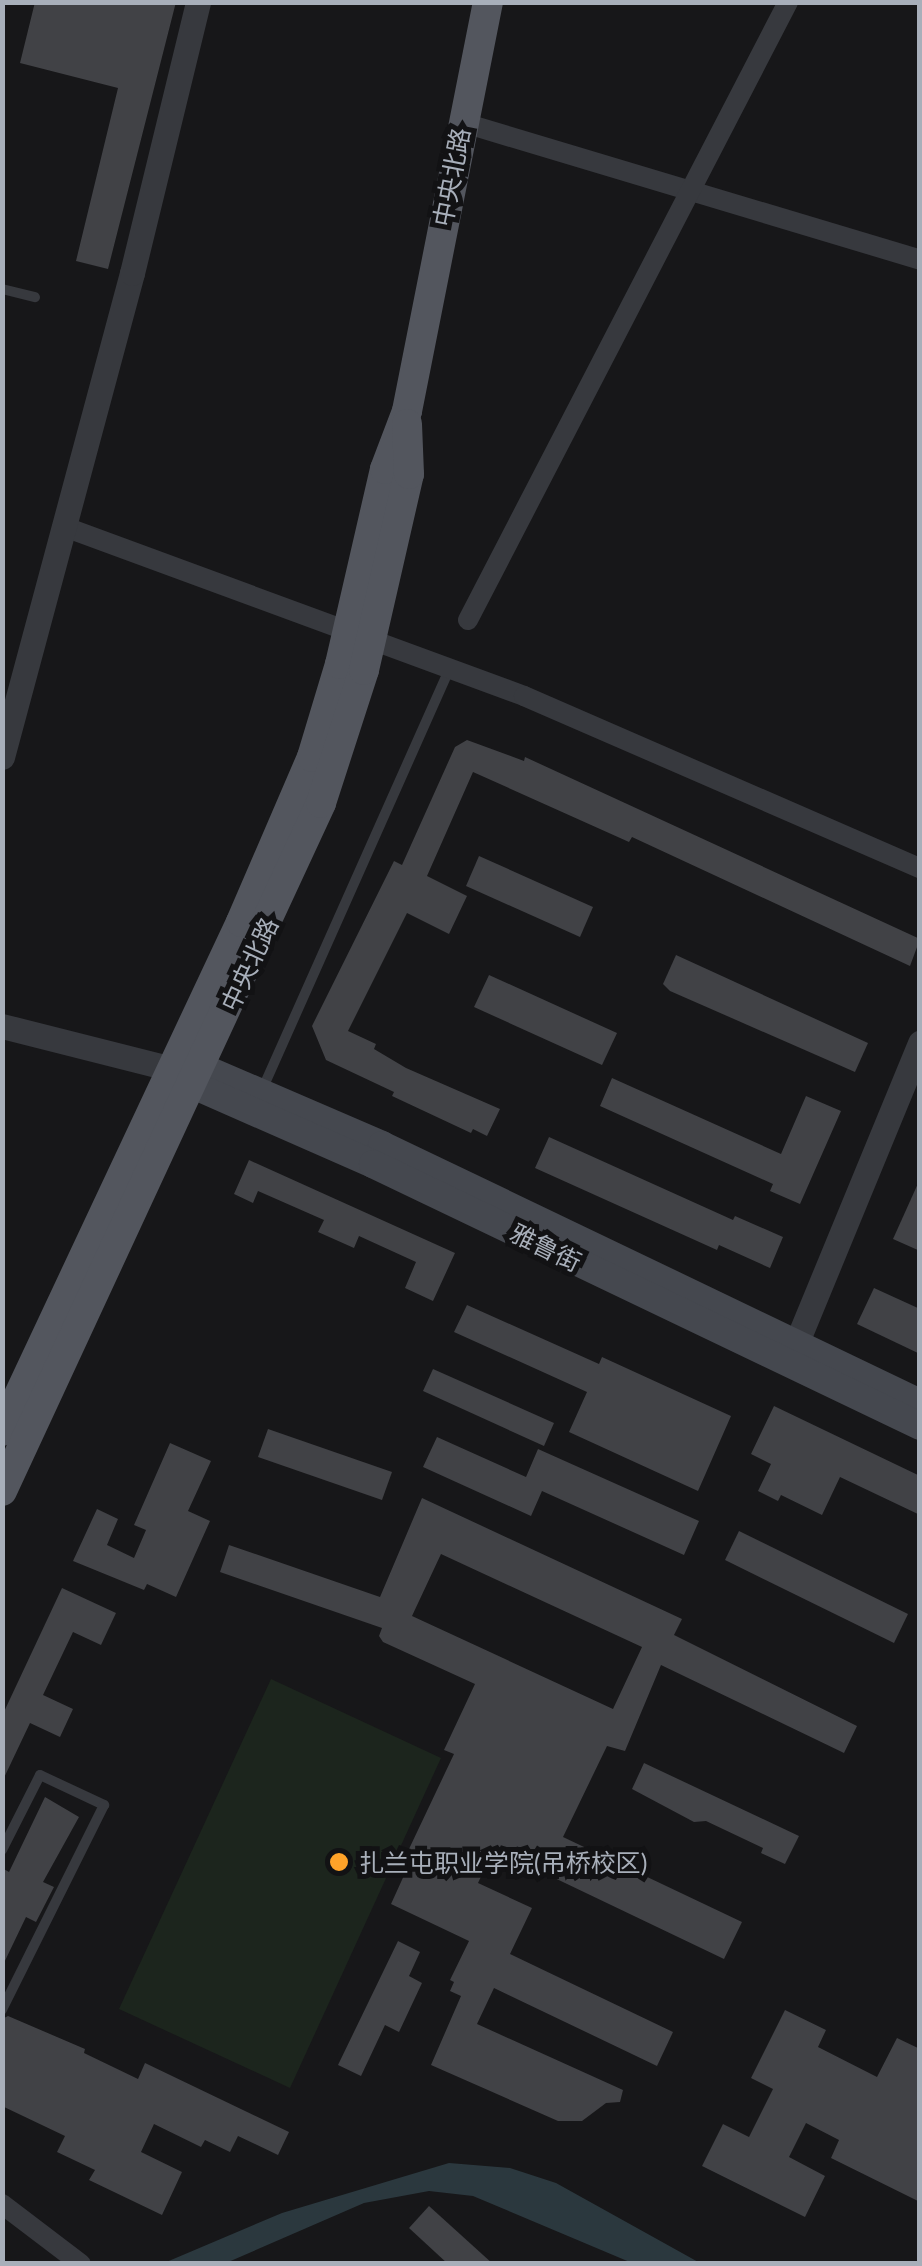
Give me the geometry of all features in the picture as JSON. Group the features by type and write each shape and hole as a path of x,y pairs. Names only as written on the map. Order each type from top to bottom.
{"main road":[{"name":"中央北路","path":"2,1491 189,1074 360,632 385,469 406,411 488,2"},
{"name":"中央北路","path":"2,1431 189,1074"},
{"name":"雅鲁街","path":"189,1074 262,1091 920,1403"},
{"name":"雅鲁街","path":"189,1074 920,1426"}],"street":[{"path":"2,757 65,527 198,2"},
{"path":"468,620 788,2"},
{"path":"461,122 690,194 920,260"},
{"path":"65,527 450,667 920,868"},
{"name":"雅鲁街","path":"2,1026 189,1074"},
{"path":"796,1344 920,1043"},
{"path":"2,2204 81,2264"}],"lane":[{"path":"2,288 35,297"},
{"path":"262,1091 450,667"},
{"path":"2,1850 40,1774 104,1805 2,2010"}],"shaded area":[{"path":"271,1679 441,1758 290,2088 119,2009"},
{"path":"449,2163 510,2168 556,2183 700,2263 632,2263 473,2196 429,2191 364,2203 226,2263 164,2263 282,2213"}],"building":[{"path":"35,2 176,2 108,269 76,261 118,88 20,63"},
{"path":"467,740 524,761 525,757 920,939 910,966 632,837 629,842 473,772 427,876 467,896 449,934 407,913 348,1031 376,1044 374,1049 406,1068 500,1109 487,1136 473,1129 471,1133 392,1096 394,1092 326,1060 312,1026 394,861 402,865 455,747"},
{"path":"479,856 593,907 580,937 466,886"},
{"path":"676,955 868,1043 855,1072 670,991 663,984"},
{"path":"489,975 617,1033 602,1065 474,1007"},
{"path":"612,1078 781,1154 806,1096 841,1111 800,1204 770,1191 773,1184 600,1106"},
{"path":"549,1137 733,1220 735,1216 783,1237 770,1268 719,1245 717,1250 535,1168"},
{"path":"249,1160 455,1253 433,1301 405,1288 416,1262 359,1236 354,1248 318,1232 324,1220 258,1191 253,1203 234,1194"},
{"path":"920,1179 920,1251 893,1239"},
{"path":"874,1288 920,1309 920,1354 857,1324"},
{"path":"467,1305 599,1364 602,1357 731,1416 698,1491 569,1432 587,1392 454,1332"},
{"path":"433,1369 554,1423 544,1446 423,1391"},
{"path":"774,1406 920,1476 920,1515 840,1477 822,1515 781,1495 778,1501 758,1491 771,1464 751,1454"},
{"path":"268,1429 392,1472 382,1500 258,1457"},
{"path":"437,1437 526,1477 538,1449 699,1521 684,1555 542,1491 531,1516 423,1467"},
{"path":"170,1443 211,1461 188,1511 210,1521 176,1597 147,1584 144,1590 73,1561 97,1509 118,1519 107,1545 134,1558 146,1530 134,1525"},
{"path":"422,1498 682,1619 674,1635 857,1726 844,1753 661,1665 625,1751 607,1746 563,1837 742,1922 724,1959 494,1849 478,1883 532,1908 510,1954 673,2032 657,2066 494,1988 477,2024 623,2090 620,2102 606,2103 582,2121 558,2121 431,2065 461,1996 450,1991 454,1982 450,1980 469,1941 391,1904 406,1871 400,1868 454,1754 444,1750 475,1684 383,1642 379,1636 382,1628 220,1572 229,1545 380,1597","holes":["441,1554 642,1647 613,1709 412,1616"]},
{"path":"739,1531 908,1614 894,1643 725,1560"},
{"path":"62,1588 116,1613 101,1645 73,1632 43,1695 73,1709 60,1737 30,1723 2,1782 2,1716"},
{"path":"644,1763 799,1836 785,1864 761,1853 763,1848 706,1821 694,1822 632,1789"},
{"path":"45,1797 79,1817 43,1882 54,1887 36,1922 26,1917 2,1967 2,1868 9,1872"},
{"path":"398,1941 420,1952 409,1976 422,1983 399,2032 385,2025 361,2076 338,2065"},
{"path":"785,2010 826,2030 818,2047 877,2077 897,2038 920,2049 920,2202 831,2158 839,2140 806,2123 789,2157 825,2176 805,2217 702,2166 723,2124 749,2137 773,2089 751,2078"},
{"path":"8,2016 85,2049 84,2053 138,2079 145,2063 289,2132 278,2155 238,2136 230,2152 205,2140 201,2147 154,2124 141,2152 182,2172 162,2215 89,2180 95,2170 57,2152 65,2136 2,2106 2,2019"},
{"path":"429,2206 493,2264 448,2264 409,2228"}],"place":[{"name":"扎兰屯职业学院(吊桥校区)","path":"339,1862"}]}
